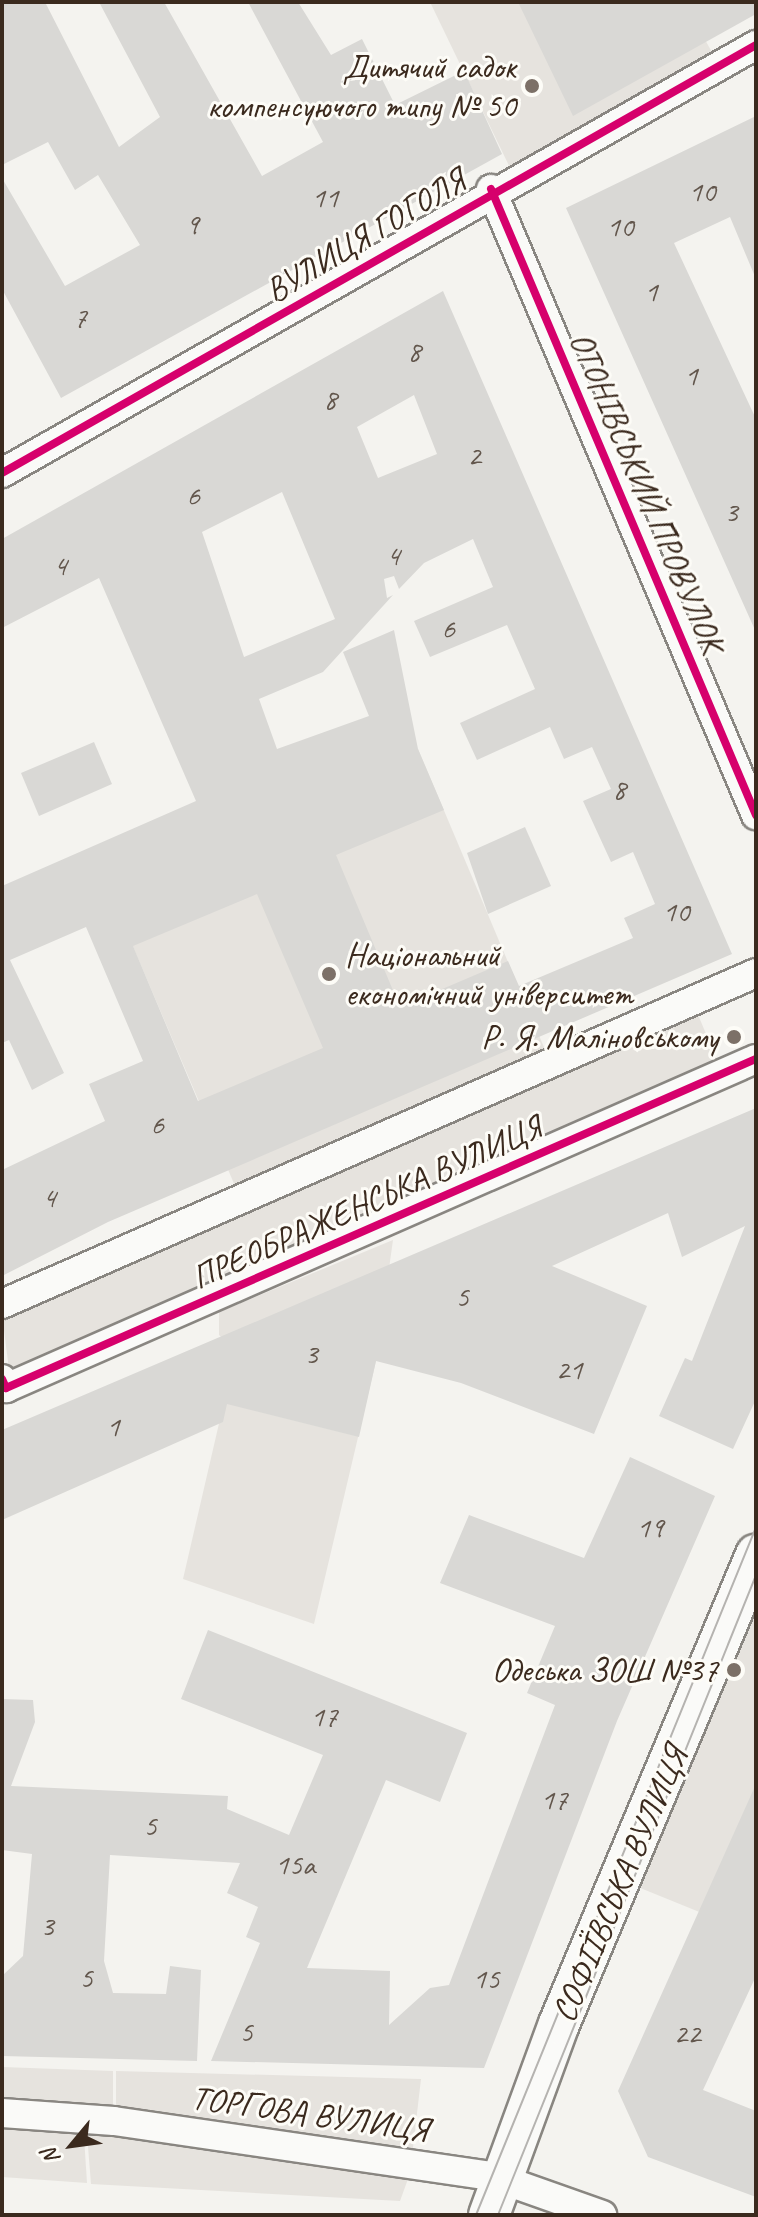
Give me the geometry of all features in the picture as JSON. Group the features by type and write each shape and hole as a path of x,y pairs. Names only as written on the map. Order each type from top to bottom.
{"main road":[{"name":"СОФІЇВСЬКА ВУЛИЦЯ","path":"494,2190 559,2024 756,1555"}],"street":[{"name":"ВУЛИЦЯ ГОГОЛЯ","path":"2,473 478,204 491,189 756,45"},
{"name":"ОТОНІВСЬКИЙ ПРОВУЛОК","path":"491,189 756,815"},
{"name":"ПРЕОБРАЖЕНСЬКА ВУЛИЦЯ","path":"2,1304 756,973"},
{"name":"ПРЕОБРАЖЕНСЬКА ВУЛИЦЯ","path":"2,1379 6,1388 756,1059"},
{"name":"ТОРГОВА ВУЛИЦЯ","path":"2,2113 114,2121 494,2190 602,2215"}],"shaded area":[{"name":"Дитячий садок компенсуючого типу № 50","path":"430,2 684,2 718,63 515,178"},
{"name":"Національний економічний університет","path":"418,749 546,1052 238,1193 105,881"},
{"path":"696,1010 720,1067 10,1377 2,1315"},
{"path":"393,1240 376,1361 314,1624 183,1579 236,1350 219,1335 219,1312"},
{"path":"756,1605 756,1935 628,1883"},
{"path":"2,2067 113,2071 113,2109 2,2102"},
{"path":"116,2071 421,2079 412,2156 116,2113"},
{"path":"2,2115 83,2121 87,2183 2,2177"},
{"path":"86,2122 412,2168 400,2201 91,2184"}],"building":[{"path":"2,2 45,2 119,147 160,117 99,2 164,2 262,176 323,142 248,2 298,2 331,55 362,39 395,105 464,71 502,154 61,398 2,289 2,178 65,286 140,245 98,175 75,190 48,142 2,165"},
{"path":"518,2 756,2 756,14 573,116"},
{"path":"756,116 756,279 730,217 674,243 756,419 755,630 566,208"},
{"path":"443,291 732,954 108,1222 2,1276 2,1170 105,1121 89,1084 143,1061 86,927 10,960 64,1073 32,1090 9,1040 2,1043 2,886 196,801 99,578 2,628 2,539","holes":["414,395 437,454 378,478 357,427","282,492 335,619 244,657 202,532","473,539 493,587 414,621 430,657 507,625 535,689 460,723 477,760 550,727 564,759 592,747 611,789 583,801 611,862 633,852 655,904 624,918 633,938 519,986 508,961 400,1007 336,855 444,810 418,749 394,630 343,652 369,716 277,749 259,699 323,672 393,595 387,598 384,579 394,576 399,589 424,563","257,894 323,1048 198,1101 133,946"]},
{"path":"94,742 112,784 39,816 21,773"},
{"path":"525,827 551,886 488,914 467,853"},
{"path":"756,1108 756,1399 733,1449 659,1416 685,1358 692,1361 745,1226 682,1257 668,1213 552,1266 647,1306 594,1434 461,1383 376,1361 359,1437 227,1404 223,1422 2,1520 2,1430"},
{"path":"630,1457 715,1496 617,1721 484,2068 211,2061 260,1943 246,1937 258,1907 227,1893 240,1863 110,1855 104,1961 113,1993 166,1994 170,1966 201,1970 197,2061 2,2056 2,1976 23,1956 32,1854 2,1850 2,1699 33,1700 35,1722 11,1786 228,1796 227,1809 289,1835 323,1755 181,1699 208,1630 467,1733 440,1802 386,1780 307,1968 390,1971 389,2025 430,1988 449,1985 555,1705 527,1693 555,1626 440,1583 469,1515 584,1558"},
{"path":"756,1784 756,1976 703,2090 756,2111 756,2197 648,2157 618,2091"}],"tram line":[{"path":"476,2215 756,1527"},
{"path":"498,2215 756,1575"}],"cycle path":[{"path":"2,473 756,45"},
{"path":"491,189 756,815"},
{"path":"2,1379 6,1388 756,1059"}],"place":[{"name":"Дитячий садок компенсуючого типу № 50","path":"532,86"},
{"name":"Національний економічний університет","path":"329,974"},
{"name":"Р. Я. Маліновському","path":"734,1037"},
{"name":"Одеська ЗОШ №37","path":"734,1670"}]}
